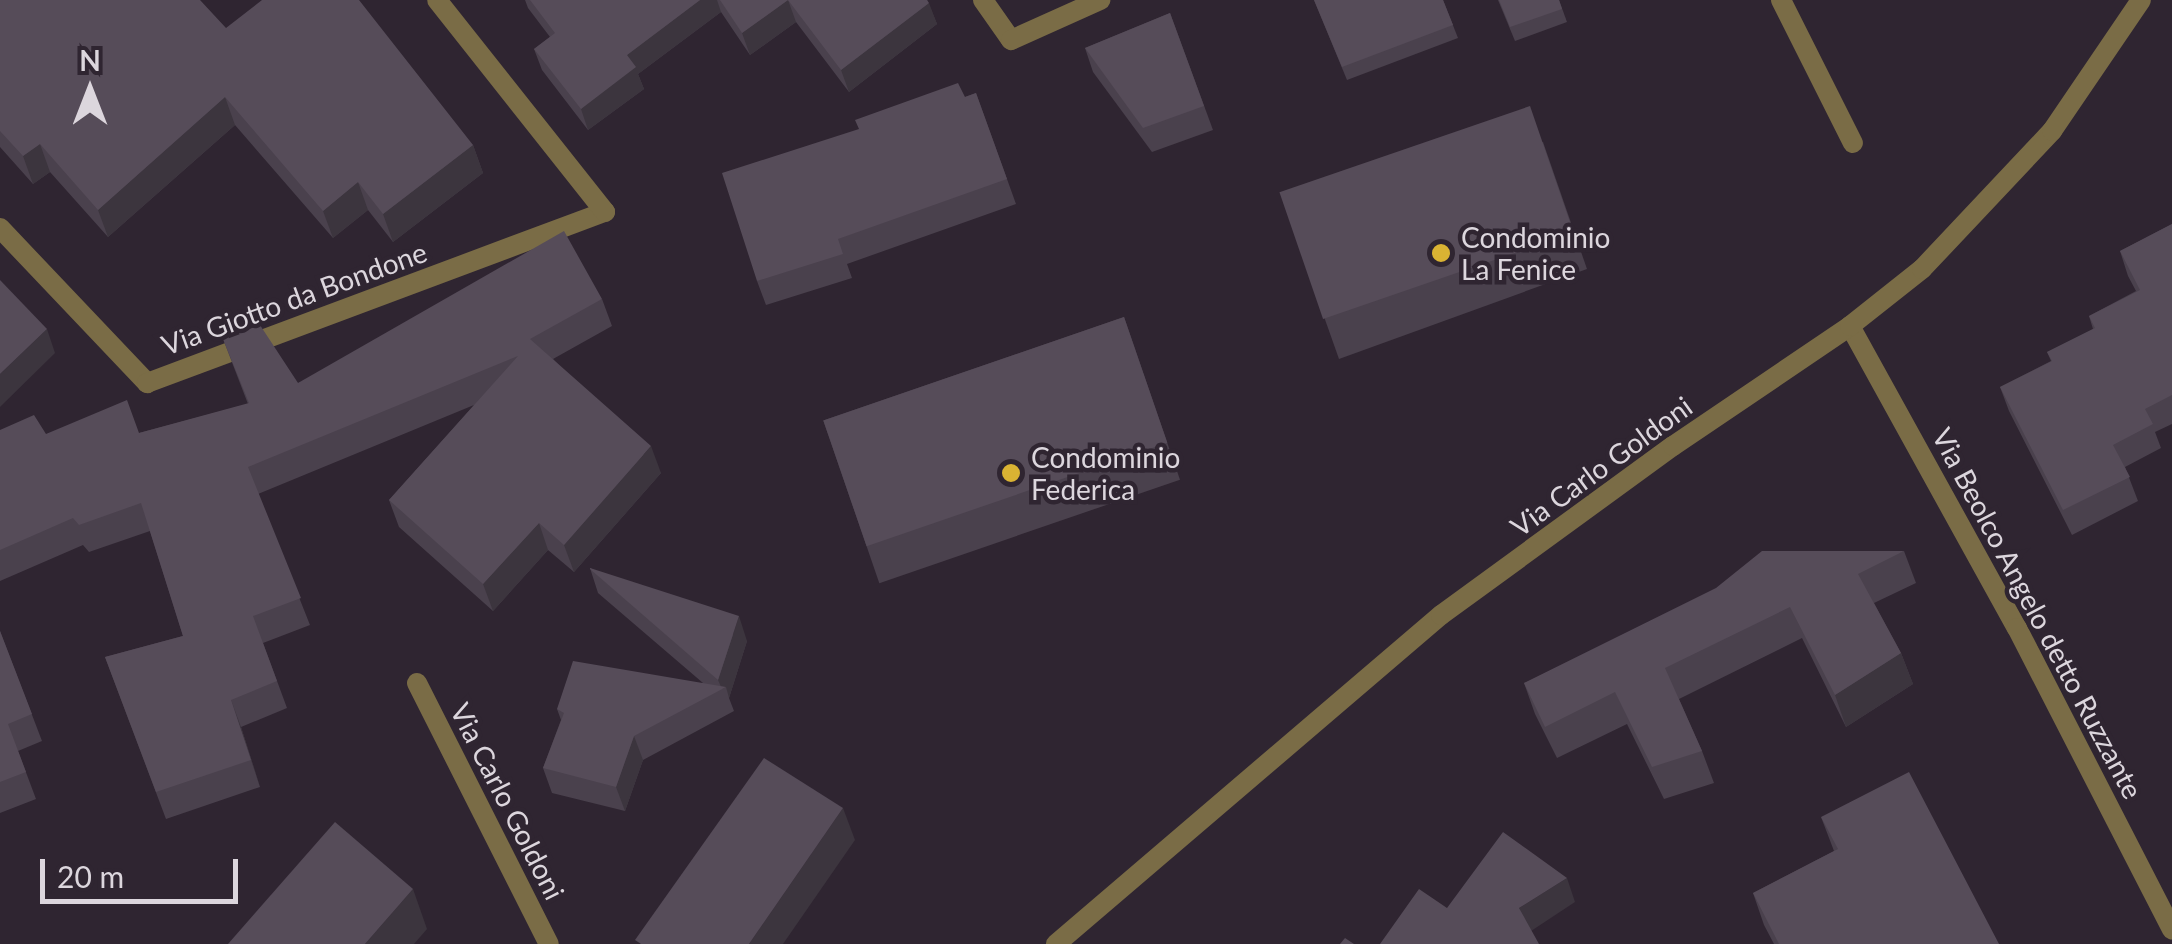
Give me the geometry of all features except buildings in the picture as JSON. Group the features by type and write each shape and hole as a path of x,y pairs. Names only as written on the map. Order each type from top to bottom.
{"street":[{"name":"Via Giotto da Bondone","path":"0,228 147,383 604,212 437,0"},
{"path":"983,0 1011,40 1100,0"},
{"path":"1781,0 1854,144"},
{"name":"Via Carlo Goldoni","path":"1056,944 1441,616 1673,446 1850,326 1922,269 2052,131 2140,0"},
{"name":"Via Beolco Angelo detto Ruzzante","path":"1850,326 2008,610 2172,929"},
{"name":"Via Carlo Goldoni","path":"417,683 549,944"}],"place":[{"name":"Condominio La Fenice","path":"1441,253"},
{"name":"Condominio Federica","path":"1011,473"}]}
